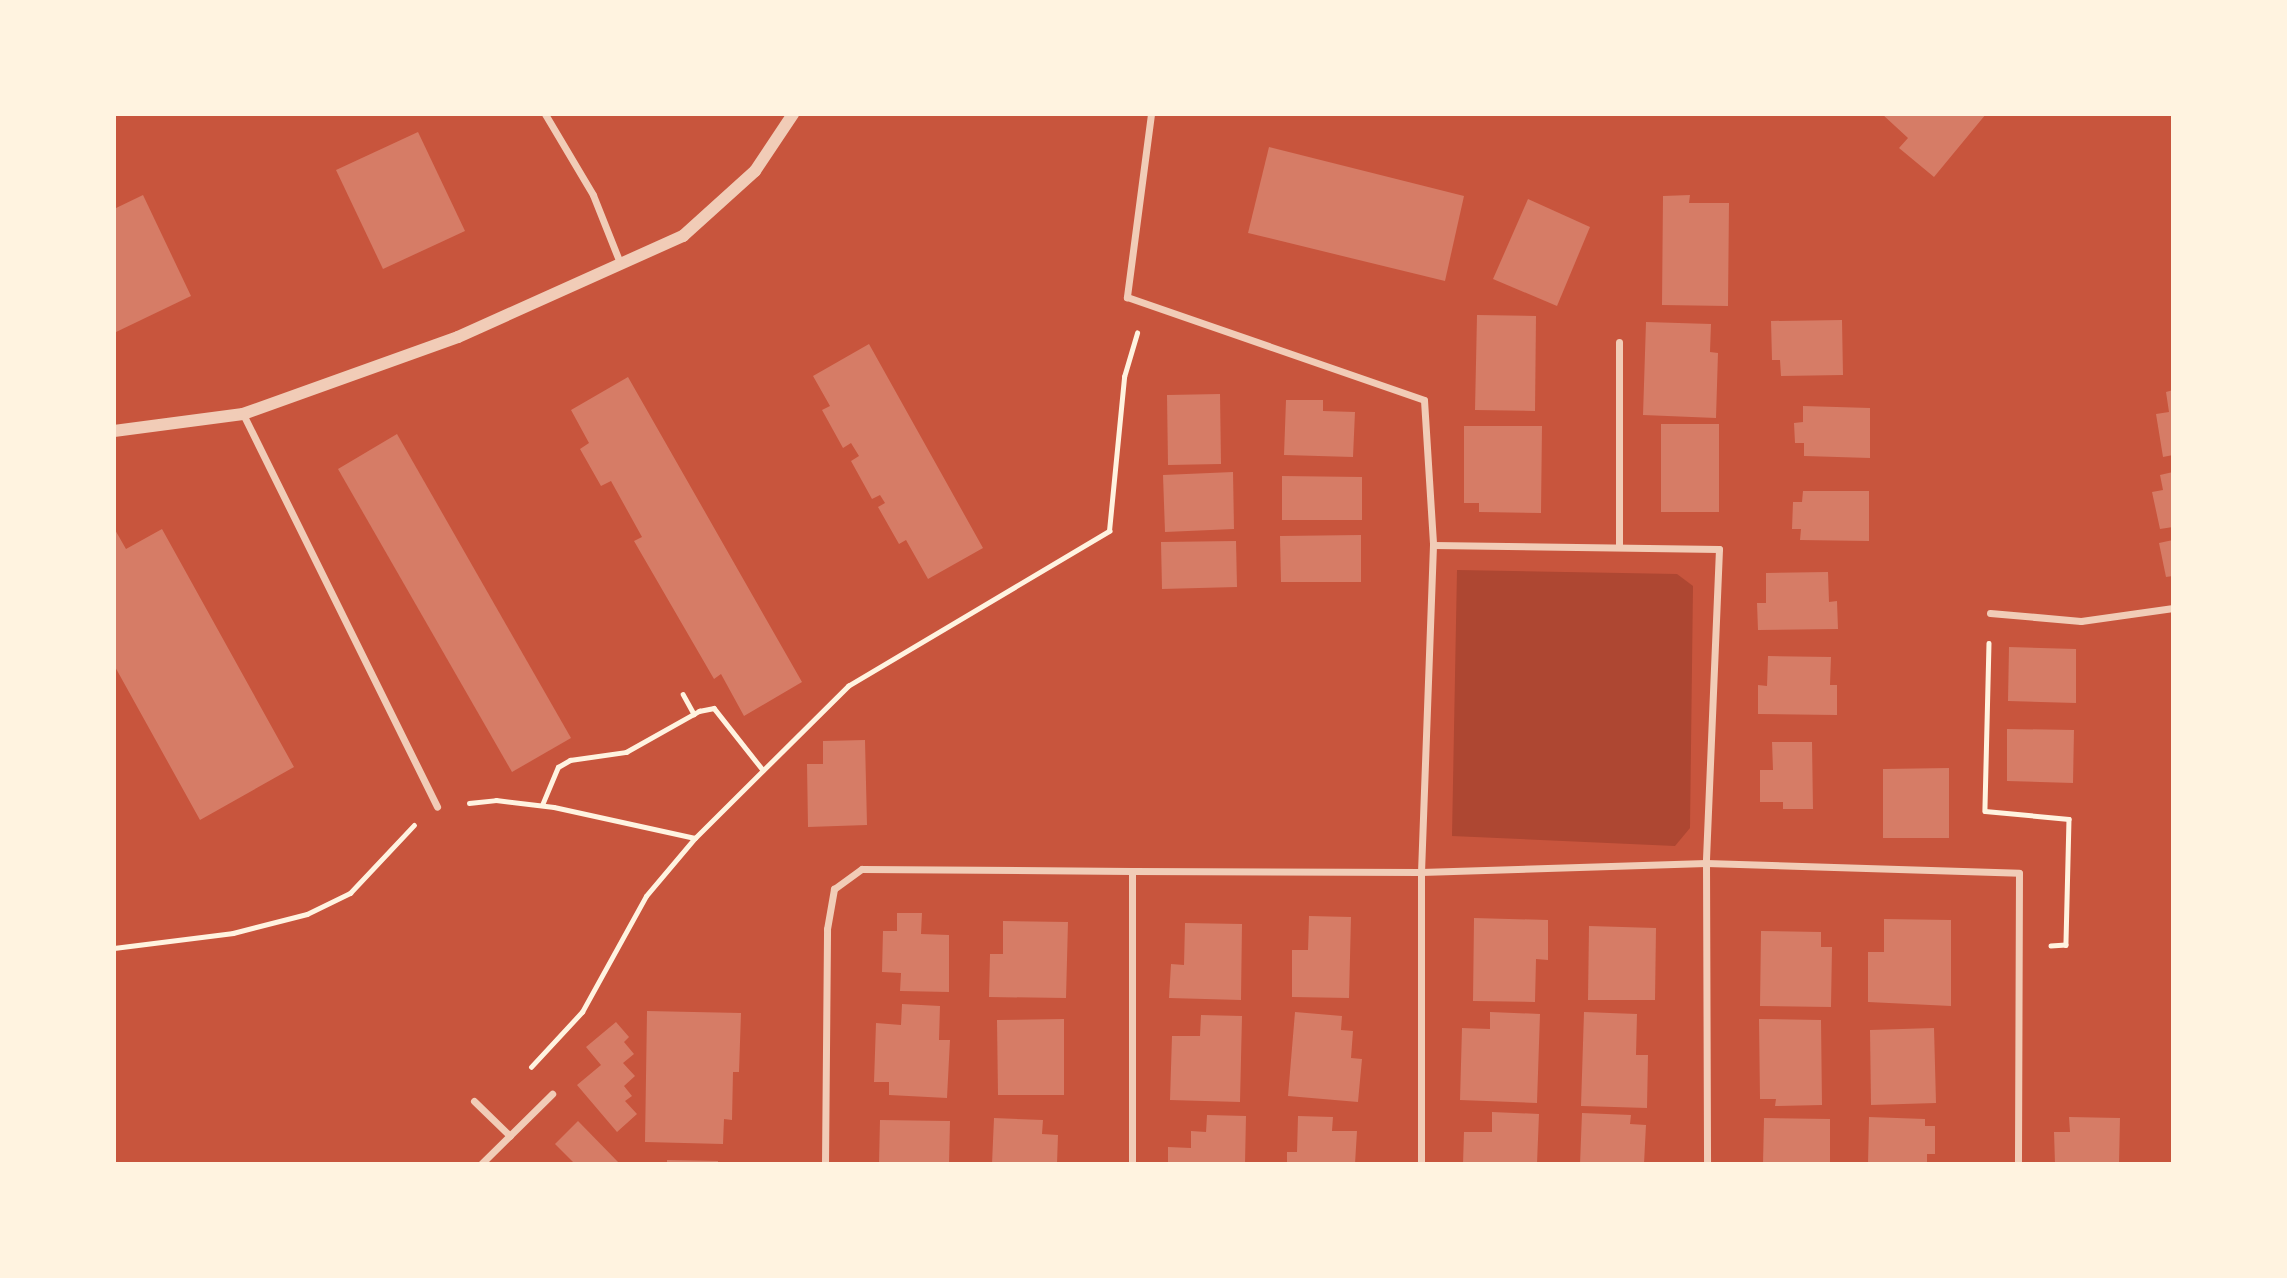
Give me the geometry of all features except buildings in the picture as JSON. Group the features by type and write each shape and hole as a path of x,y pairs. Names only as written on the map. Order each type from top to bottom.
{"street":[{"path":"545,114 593,195 620,263"},
{"path":"114,431 243,414 457,337 683,236 755,171 793,114"},
{"path":"1151,114 1127,297 1424,400 1433,545 1421,872 1421,1164"},
{"path":"1619,341 1619,547"},
{"path":"243,414 437,807"},
{"path":"1433,545 1719,549 1706,863 1707,1164"},
{"path":"1990,613 2081,621 2173,608"},
{"path":"825,1164 827,929 834,889 862,870 1421,872 1706,863 2019,873 2015,947 2018,1164"},
{"path":"1132,871 1132,1164"},
{"path":"481,1164 552,1094"},
{"path":"474,1101 510,1136"}],"path":[{"path":"524,1075 582,1012 646,896 695,838 848,686 1109,531 1124,377 1136,336"},
{"path":"1990,613 1985,811 2069,819 2066,945 2015,947"},
{"path":"683,694 694,714"},
{"path":"542,805 558,767 570,760 626,752 694,714 714,708 764,769"},
{"path":"114,948 233,933 307,914 351,893 389,856 409,829 437,807 496,800 542,805 695,838"}],"shaded area":[{"path":"1457,570 1677,574 1693,586 1690,828 1675,846 1452,836"}]}
